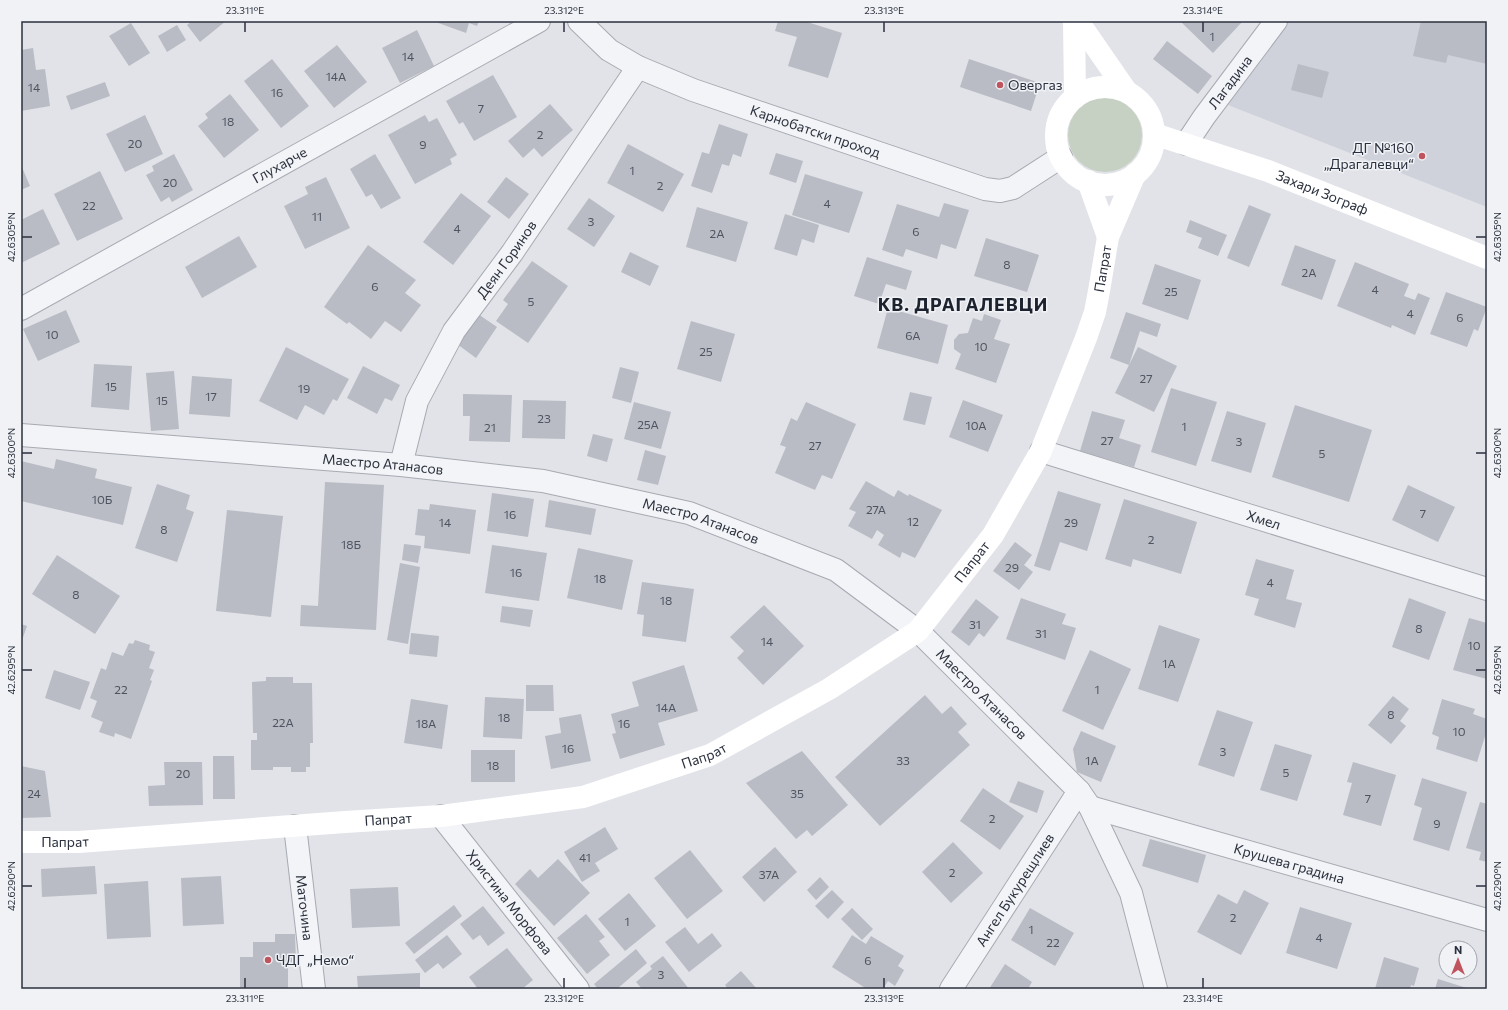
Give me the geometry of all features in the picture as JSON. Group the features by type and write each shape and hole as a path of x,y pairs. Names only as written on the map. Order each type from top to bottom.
{"main road":[{"path":"1074,21 1075,97"},
{"path":"1078,21 1127,92"},
{"path":"1092,88 1114,88 1127,92 1138,99 1146,109 1152,121 1154,134 1152,149 1145,164 1134,174 1124,180 1112,184 1100,184 1077,176 1061,157 1057,146 1056,135 1061,114 1067,104 1075,97 1092,88"},
{"name":"Захари Зограф","path":"1154,134 1268,171 1487,258"},
{"name":"Папрат","path":"21,842 79,842 441,816 582,798 710,755 829,689 918,632 993,536 1041,451 1086,338 1095,312 1108,237 1134,174"},
{"name":"Папрат","path":"1088,181 1108,237"}],"street":[{"name":"Глухарче","path":"21,309 539,21"},
{"name":"Карнобатски проход","path":"579,21 609,50 638,67 693,90 985,189 1000,191 1013,188 1061,157"},
{"name":"Лагадина","path":"1186,144 1204,116 1276,21"},
{"name":"Деян Горинов","path":"401,465 417,401 454,330 512,253 638,67"},
{"name":"Маестро Атанасов","path":"21,435 401,465 543,481 688,513 836,570 918,632 1085,799 1131,893 1156,989"},
{"name":"Хмел","path":"1041,451 1487,589"},
{"name":"Крушева градина","path":"1085,799 1487,920"},
{"name":"Ангел Букурещлиев","path":"951,989 1085,799"},
{"name":"Христина Морфова","path":"441,816 578,989"},
{"name":"Маточина","path":"295,826 314,989"}],"shaded area":[{"name":"ДГ №160 „Драгалевци“","path":"1288,21 1487,21 1487,207 1228,105"}],"green space":[{"path":"1098,98 1112,98 1126,104 1136,114 1142,128 1142,142 1136,156 1126,166 1112,172 1098,172 1084,166 1074,156 1068,142 1068,128 1074,114 1084,104"}],"building":[{"path":"192,21 226,21 200,42 187,25"},
{"path":"433,21 479,21 477,26 469,23 466,33"},
{"path":"778,21 804,21 842,33 828,78 788,66 797,37 775,31"},
{"path":"1243,21 1213,53 1181,22"},
{"path":"1421,21 1487,21 1487,64 1448,55 1446,63 1413,56"},
{"path":"131,23 150,53 129,66 109,36"},
{"path":"177,25 186,40 167,52 158,36"},
{"path":"417,30 434,66 400,83 382,48"},
{"path":"1167,41 1212,76 1198,94 1153,59"},
{"path":"337,45 367,82 334,108 304,71"},
{"path":"33,48 36,70 45,69 50,106 21,111 21,50"},
{"path":"272,59 309,106 281,128 244,81"},
{"name":"Овергаз","path":"969,59 1040,83 1031,111 960,87"},
{"path":"1298,64 1329,72 1322,98 1291,90"},
{"path":"493,75 517,117 474,141 463,122 459,124 446,101"},
{"path":"105,82 110,96 71,110 66,96"},
{"path":"230,94 259,130 224,158 198,126 208,118 205,114"},
{"path":"550,104 573,130 542,157 534,148 523,158 508,141"},
{"path":"145,115 163,154 125,172 106,134"},
{"path":"425,115 429,122 437,118 457,155 450,159 452,164 415,184 388,135"},
{"path":"719,124 748,134 741,157 733,154 729,166 722,164 712,193 691,186 702,152 709,154"},
{"path":"628,144 684,174 663,212 607,183"},
{"path":"776,153 803,161 796,183 769,174"},
{"path":"174,154 193,190 172,202 169,197 161,202 146,175 154,171 152,166"},
{"path":"375,154 401,198 381,209 372,194 366,197 350,169"},
{"path":"21,165 30,186 21,190"},
{"path":"100,171 123,219 77,241 54,194"},
{"path":"805,174 863,192 849,233 792,215"},
{"path":"326,177 350,228 305,249 284,206 308,194 305,187"},
{"path":"506,177 529,194 509,219 487,202"},
{"path":"461,193 491,216 453,265 423,242"},
{"path":"589,198 615,216 594,247 567,229"},
{"path":"944,203 969,210 956,249 941,244 937,259 906,249 903,257 882,250 897,204 939,217"},
{"path":"1249,205 1271,214 1249,267 1227,258"},
{"path":"697,207 748,222 736,262 686,247"},
{"path":"43,209 60,244 21,263 21,220"},
{"path":"785,214 819,225 814,243 802,239 797,256 774,249"},
{"path":"1190,220 1227,235 1218,256 1198,248 1202,238 1186,232"},
{"path":"239,236 257,267 202,298 185,267"},
{"path":"986,238 1039,255 1027,292 974,276"},
{"path":"368,245 416,280 405,293 421,305 401,332 385,321 371,339 349,322 347,324 324,307"},
{"path":"1295,245 1336,260 1322,300 1281,285"},
{"path":"630,252 659,266 650,286 621,272"},
{"path":"867,257 912,271 906,290 886,284 879,304 854,296"},
{"path":"532,261 568,286 528,343 496,321 508,304 503,300"},
{"path":"1355,262 1409,284 1404,296 1415,300 1418,293 1430,298 1415,335 1392,325 1391,328 1337,306"},
{"path":"1155,264 1201,280 1188,320 1142,304"},
{"path":"1446,292 1487,307 1478,331 1474,329 1467,347 1430,334"},
{"path":"888,308 948,325 938,364 877,348"},
{"path":"66,310 80,342 38,361 23,329"},
{"path":"1126,312 1161,324 1157,337 1140,331 1129,365 1110,358"},
{"path":"478,314 497,327 476,358 457,344"},
{"path":"984,314 1001,320 994,339 1010,344 996,383 955,369 961,354 954,349 954,340 959,334 968,333 973,318 982,321"},
{"path":"691,321 735,334 721,382 677,369"},
{"path":"286,347 349,379 337,401 333,399 324,415 305,405 297,420 259,401"},
{"path":"1138,347 1177,366 1154,412 1115,393"},
{"path":"94,364 132,366 129,410 91,407"},
{"path":"363,366 400,385 392,401 385,398 377,414 347,398"},
{"path":"620,367 639,372 631,403 612,398"},
{"path":"174,371 179,429 151,431 146,373"},
{"path":"192,376 232,379 230,417 189,414"},
{"path":"1171,388 1217,402 1196,466 1151,452"},
{"path":"910,392 932,397 925,425 903,420"},
{"path":"463,394 512,395 510,442 469,441 470,416 463,416"},
{"path":"523,400 566,401 565,439 522,438"},
{"path":"963,400 1003,415 988,452 949,437"},
{"path":"634,402 671,412 661,449 624,439"},
{"path":"806,402 856,424 832,479 822,475 815,490 775,473 786,447 780,445 791,418 797,421"},
{"path":"1295,405 1372,430 1349,502 1272,477"},
{"path":"1092,411 1125,420 1119,438 1141,445 1134,467 1080,451"},
{"path":"1227,411 1266,423 1251,473 1211,461"},
{"path":"593,434 613,439 607,462 587,456"},
{"path":"645,450 666,456 658,485 637,480"},
{"path":"56,459 97,469 95,478 132,487 123,525 21,501 21,461 54,469"},
{"path":"866,481 894,497 898,490 908,496 909,494 942,510 915,558 902,552 900,558 878,545 884,535 877,530 872,539 848,526 856,512 849,509"},
{"path":"325,482 384,485 376,630 300,626 301,605 318,606"},
{"path":"157,484 190,495 186,509 194,512 177,562 135,548"},
{"path":"1408,485 1455,507 1438,542 1392,520"},
{"path":"1058,491 1101,504 1087,551 1060,542 1050,571 1034,566"},
{"path":"492,493 534,499 528,537 487,531"},
{"path":"1124,499 1197,522 1181,574 1133,559 1131,567 1105,559"},
{"path":"549,500 596,509 591,535 545,527"},
{"path":"430,504 476,510 470,554 424,548 425,536 415,535 418,509 429,510"},
{"path":"227,510 283,516 271,617 216,611"},
{"path":"1015,542 1032,555 1024,565 1033,572 1019,590 993,571"},
{"path":"404,544 421,546 418,563 402,560"},
{"path":"492,545 547,553 539,601 485,593"},
{"path":"578,548 633,560 622,610 567,598"},
{"path":"57,555 120,596 95,634 32,594"},
{"path":"1256,559 1294,570 1286,599 1302,603 1295,628 1254,615 1259,599 1245,595"},
{"path":"400,563 420,567 408,644 387,640"},
{"path":"642,582 694,589 686,642 642,636 644,615 637,614"},
{"path":"1021,598 1066,614 1062,624 1076,628 1065,660 1006,639"},
{"path":"1409,598 1446,612 1429,660 1392,647"},
{"path":"976,599 999,617 984,637 979,633 969,646 951,632"},
{"path":"764,605 804,646 763,685 737,658 744,651 730,637"},
{"path":"502,606 533,610 530,627 500,622"},
{"path":"1469,618 1487,623 1487,679 1453,670"},
{"path":"21,624 27,626 21,643"},
{"path":"1159,625 1200,639 1178,702 1138,689"},
{"path":"411,633 439,636 437,657 409,654"},
{"path":"135,640 150,645 149,650 155,652 149,668 154,670 150,680 152,681 131,739 115,733 114,737 99,732 103,722 91,717 97,701 90,698 101,668 106,670 112,652 123,656 129,643 133,644"},
{"path":"1090,650 1131,669 1103,730 1062,711"},
{"path":"684,665 698,711 658,723 665,745 620,759 612,734 616,733 611,714 639,706 632,682"},
{"path":"54,670 90,682 80,710 45,698"},
{"path":"266,677 293,677 293,683 312,683 313,743 310,743 310,767 306,767 306,772 291,772 291,767 273,767 273,770 251,770 251,740 257,740 257,733 253,733 252,682 266,681"},
{"path":"526,685 553,685 554,711 526,711"},
{"path":"925,695 942,714 951,706 967,724 958,732 970,745 880,826 835,777"},
{"path":"1393,696 1409,709 1400,721 1406,726 1391,744 1368,725"},
{"path":"485,697 524,699 522,739 483,737"},
{"path":"411,699 448,705 442,749 404,743"},
{"path":"1442,699 1475,709 1473,714 1487,719 1487,730 1477,762 1436,749 1439,737 1432,734"},
{"path":"1217,710 1253,722 1234,777 1198,765"},
{"path":"581,714 591,761 551,769 545,736 561,733 559,718"},
{"path":"1081,731 1116,746 1101,782 1077,772 1073,749"},
{"path":"1275,744 1312,755 1297,801 1260,790"},
{"path":"471,750 515,750 515,782 471,782"},
{"path":"802,751 848,805 812,836 807,830 796,839 746,783"},
{"path":"213,756 234,756 235,799 213,799"},
{"path":"164,762 202,762 203,805 149,806 148,786 165,785"},
{"path":"1353,762 1396,775 1381,826 1343,815 1352,783 1347,782"},
{"path":"21,766 45,771 51,817 21,818"},
{"path":"1422,778 1467,792 1449,851 1413,840 1422,808 1414,805"},
{"path":"1018,781 1044,791 1037,813 1009,802"},
{"path":"983,788 1024,816 1000,850 960,821"},
{"path":"1480,802 1487,804 1487,862 1479,860 1481,852 1466,848"},
{"path":"605,827 618,849 595,863 600,871 582,882 564,852"},
{"path":"1150,839 1206,855 1198,883 1142,866"},
{"path":"953,842 983,873 951,903 922,872"},
{"path":"775,847 797,872 764,902 742,877"},
{"path":"690,850 723,891 687,919 654,878"},
{"path":"558,859 590,893 554,926 515,884 530,869 538,878"},
{"path":"95,866 97,894 42,897 41,869"},
{"path":"221,876 224,924 183,926 181,878"},
{"path":"820,877 829,887 816,900 807,890"},
{"path":"148,881 151,937 107,939 104,884"},
{"path":"398,887 400,926 352,928 350,889"},
{"path":"832,890 844,902 828,919 815,906"},
{"path":"1244,890 1269,903 1241,955 1197,932 1218,894 1237,904"},
{"path":"629,893 656,926 625,951 598,919"},
{"path":"454,905 462,916 414,954 405,943"},
{"path":"483,906 505,933 488,946 480,935 473,940 460,924"},
{"path":"1300,907 1352,923 1337,969 1286,953"},
{"path":"852,908 873,929 862,940 841,919"},
{"path":"1030,908 1074,933 1055,966 1011,940"},
{"path":"586,914 605,937 599,941 610,955 587,974 557,938"},
{"path":"685,927 698,944 712,933 722,946 689,972 665,942"},
{"name":"ЧДГ „Немо“","path":"275,934 295,934 296,963 288,963 288,989 240,989 240,957 253,957 253,942 275,942"},
{"path":"447,935 462,954 443,969 438,963 425,973 415,960"},
{"path":"852,935 866,944 871,936 904,956 898,966 904,970 895,986 888,981 883,989 867,989 832,967"},
{"path":"507,948 533,980 522,989 478,989 469,977"},
{"path":"636,949 647,963 617,989 598,989 594,984"},
{"path":"663,956 689,989 642,989 636,982 652,969 650,966"},
{"path":"1384,957 1419,968 1414,986 1411,985 1410,989 1375,989"},
{"path":"1005,964 1032,982 1028,989 989,989"},
{"path":"741,971 757,989 728,989 725,985"},
{"path":"420,973 420,989 358,989 357,976"},
{"path":"1438,979 1470,989 1435,989"}],"place":[{"name":"Овергаз","path":"1000,85"},
{"name":"ДГ №160 „Драгалевци“","path":"1422,156"},
{"name":"ЧДГ „Немо“","path":"268,960"}],"district":[{"name":"КВ. ДРАГАЛЕВЦИ","path":"963,305"}]}
